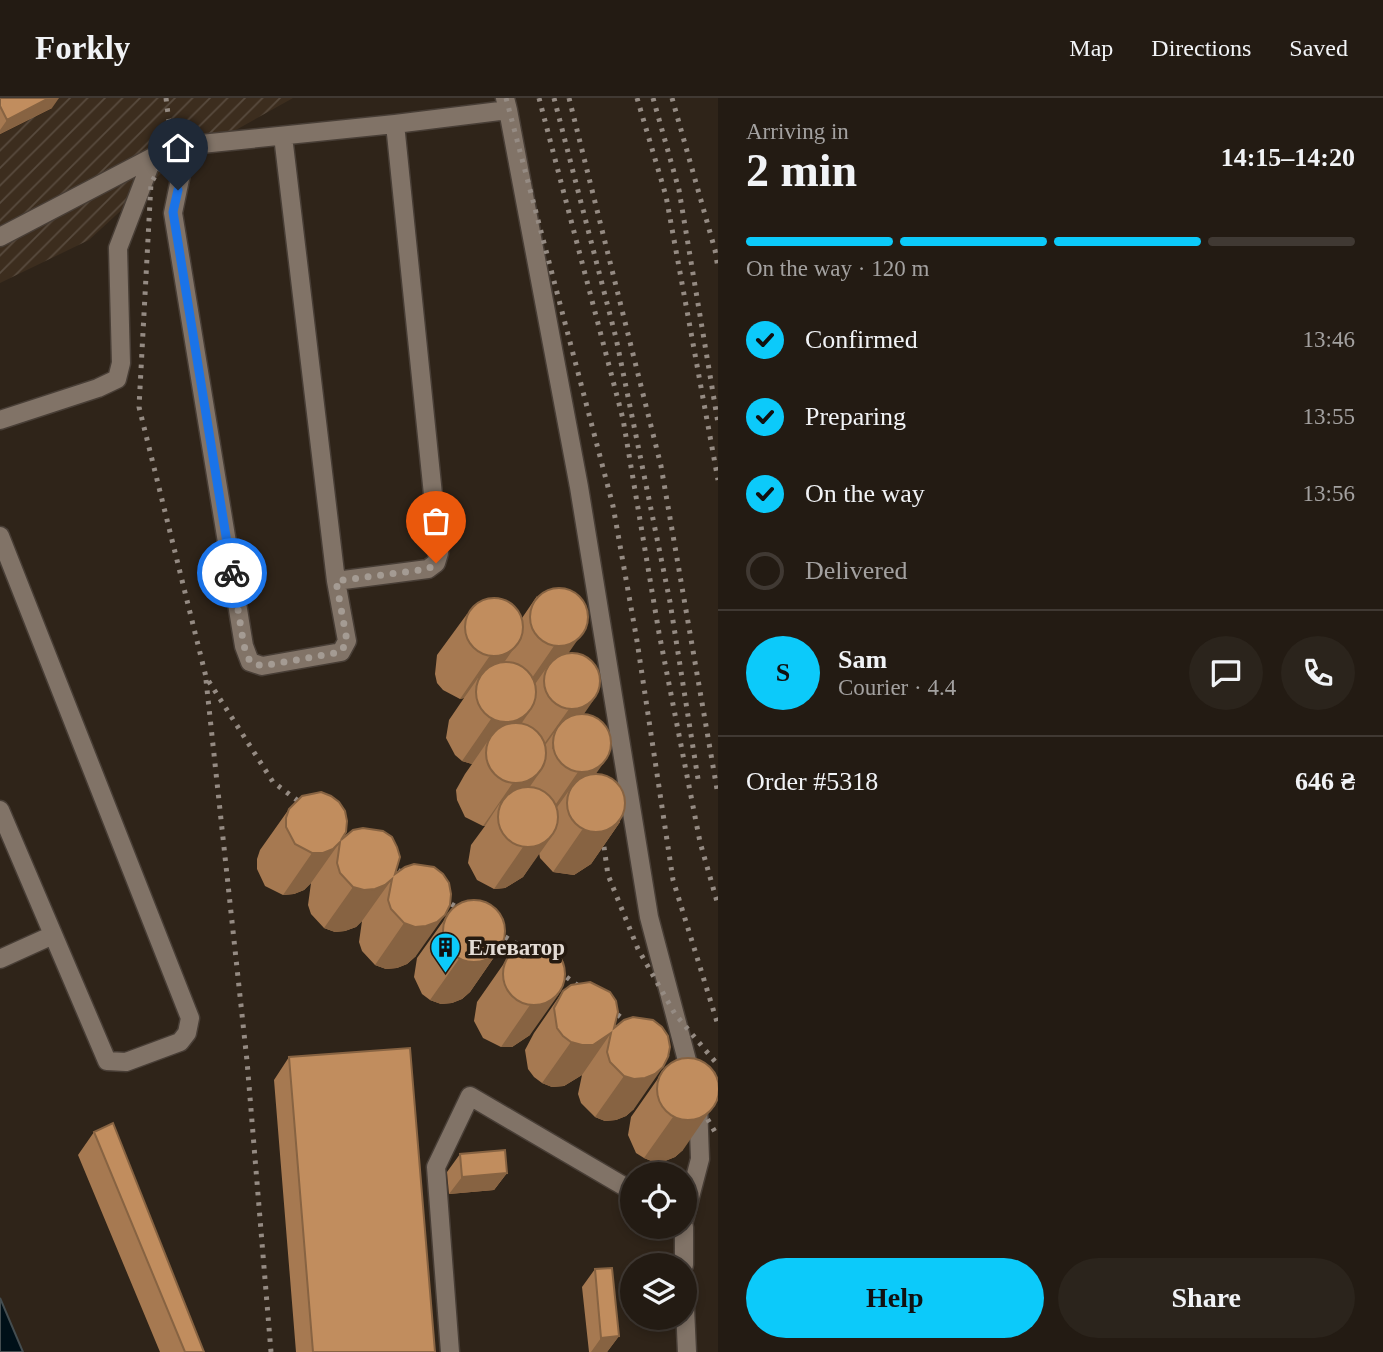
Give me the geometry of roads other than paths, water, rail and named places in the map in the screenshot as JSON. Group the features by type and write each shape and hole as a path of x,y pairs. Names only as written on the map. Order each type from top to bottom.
{"lane":[{"path":"0,237 172,147 395,124 507,104 579,486 649,917 698,1102 700,1159 697,1170"},
{"path":"336,581 428,569 436,563 439,552 395,124"},
{"path":"187,145 173,212 244,646 250,662 262,666 341,652 347,641 336,581 283,136"},
{"path":"0,419 98,388 117,379 121,363 118,248 153,158"},
{"path":"0,536 190,1018 187,1033 180,1042 126,1062 107,1061 0,810"},
{"path":"0,959 53,936"},
{"path":"450,1352 436,1167 470,1096 620,1184"},
{"path":"686,1330 687,1352"}],"railway":[{"path":"166,98 172,147 151,183 139,407 206,677 273,782 334,828 546,962 660,1046 683,1081"},
{"path":"506,98 613,506 637,641 673,880 718,1025"},
{"path":"539,98 623,419 659,633 700,842 718,905"},
{"path":"554,98 616,338 670,602 698,779"},
{"path":"569,98 661,466 718,795"},
{"path":"637,98 666,196 718,480"},
{"path":"653,98 679,190 718,423"},
{"path":"672,98 718,268"},
{"path":"206,680 247,1061 271,1352"},
{"path":"601,826 608,875 638,949 675,1014 718,1065"},
{"path":"697,1101 718,1137"}],"place":[{"name":"Елеватор","path":"445,974"}]}
